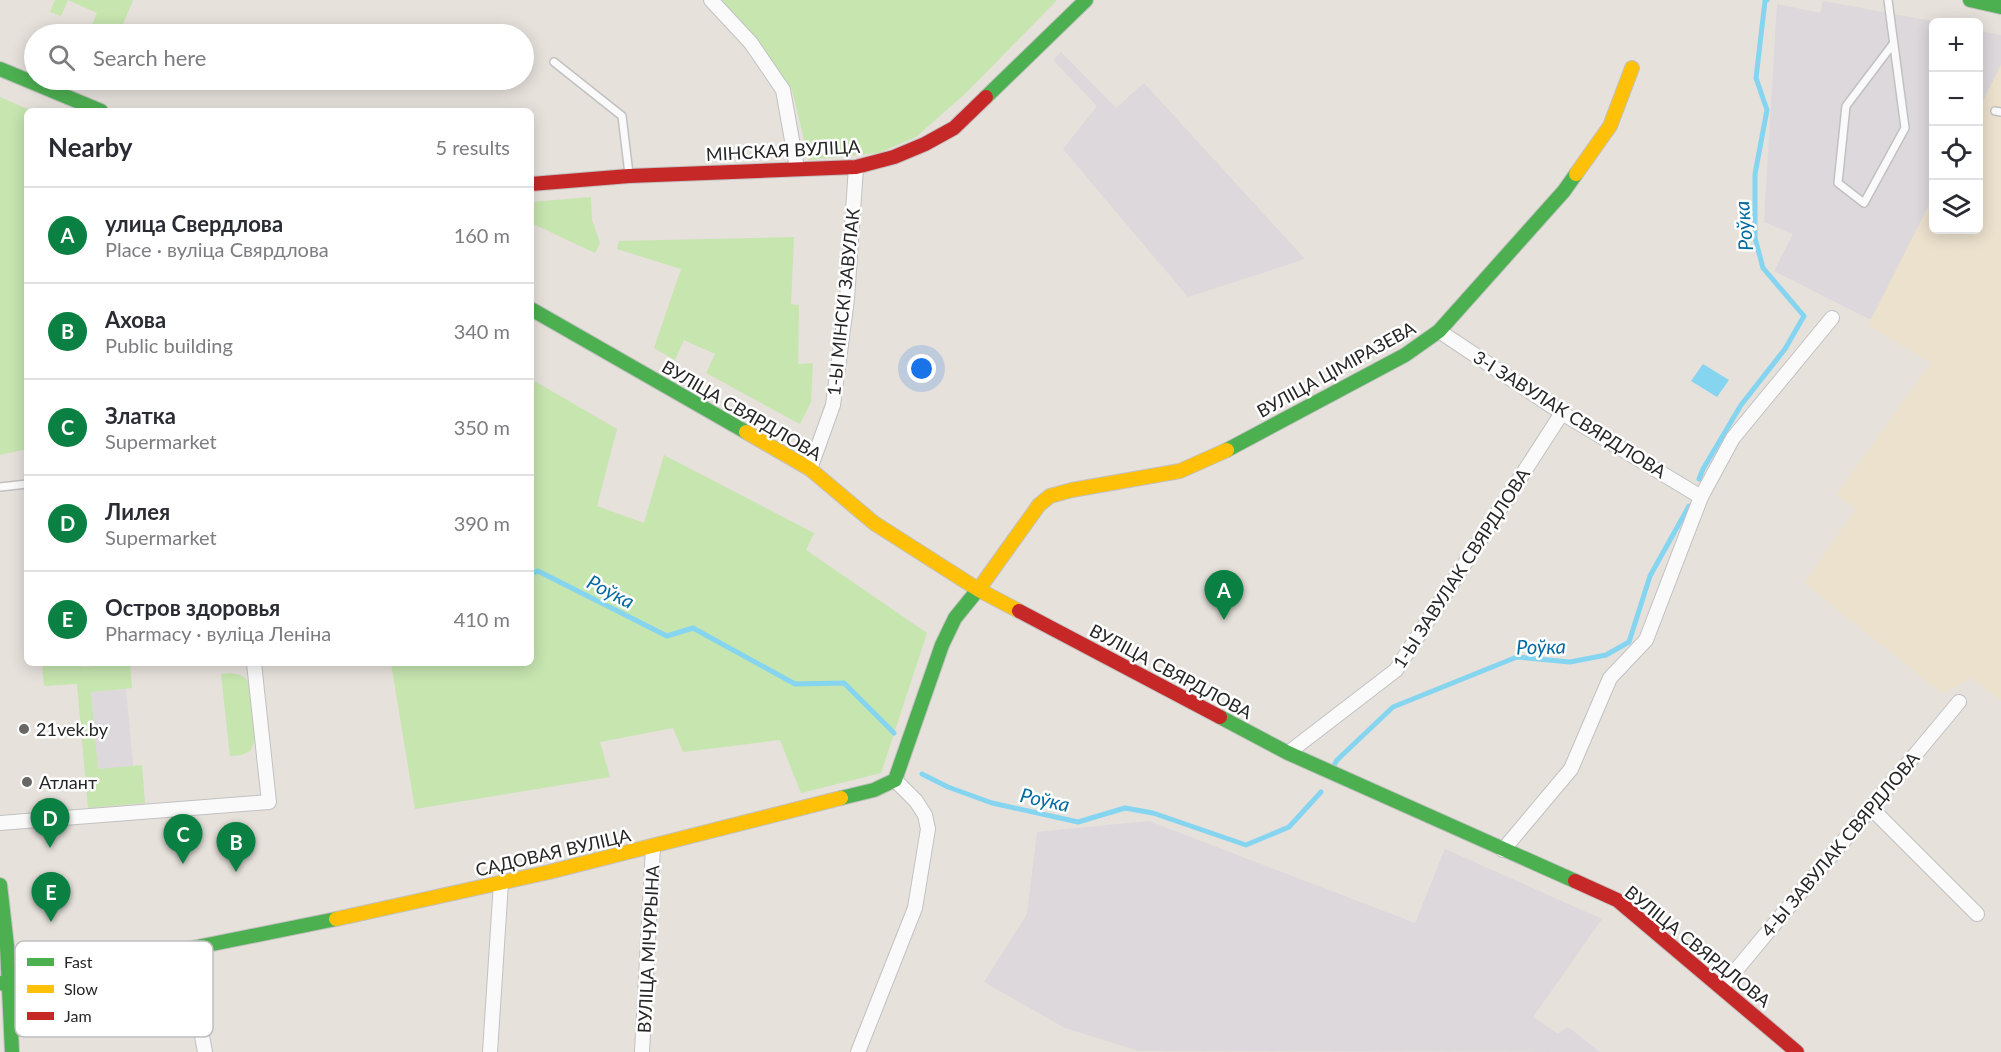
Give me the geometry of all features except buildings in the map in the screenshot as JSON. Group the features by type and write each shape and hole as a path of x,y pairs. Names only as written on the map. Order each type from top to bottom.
{"street":[{"path":"711,0 751,43 783,90 797,168"},
{"name":"МІНСКАЯ ВУЛІЦА","path":"534,184 629,176 856,167 894,157 954,128 1086,0"},
{"path":"1970,0 2001,7"},
{"name":"ВУЛІЦА ЦІМІРАЗЕВА","path":"979,590 1039,505 1050,496 1180,471 1220,454 1405,356 1439,331 1564,191 1610,126 1632,68"},
{"path":"0,69 24,79"},
{"path":"50,90 94,108"},
{"name":"1-Ы МІНСКІ ЗАВУЛАК","path":"810,468 833,405 847,299 856,167"},
{"name":"ВУЛІЦА СВЯРДЛОВА","path":"534,311 810,468 874,522 979,590 1288,753 1617,900 1797,1052"},
{"path":"1503,850 1571,769 1610,678 1646,639 1701,497 1733,438 1832,318"},
{"name":"3-І ЗАВУЛАК СВЯРДЛОВА","path":"1439,331 1562,413 1701,497"},
{"name":"1-Ы ЗАВУЛАК СВЯРДЛОВА","path":"1288,753 1396,670 1562,413"},
{"path":"858,1052 915,908 928,829 925,815 916,801 895,780 942,645 956,618 979,590"},
{"path":"0,823 269,802 254,666"},
{"name":"4-Ы ЗАВУЛАК СВЯРДЛОВА","path":"1722,987 1959,702"},
{"name":"САДОВАЯ ВУЛІЦА","path":"213,944 501,883 653,847 873,790 895,780"},
{"path":"1871,808 1977,914"},
{"name":"ВУЛІЦА МІЧУРЫНА","path":"642,1052 653,847"},
{"path":"490,1052 501,883"},
{"path":"0,885 8,946 4,984 12,1052"},
{"path":"202,1037 205,1052"}],"lane":[{"path":"1888,0 1905,128 1863,203 1838,183 1846,106 1893,44"},
{"path":"554,62 622,116 629,176"},
{"path":"0,487 24,484"}],"shaded area":[{"path":"1823,1 1929,21 1929,205 1871,320 1774,271 1793,234 1764,222 1777,4 1820,13"},
{"path":"1983,32 2001,35 2001,65 1983,101"},
{"path":"1061,52 1116,108 1144,83 1305,259 1188,297 1063,149 1097,106 1053,60"},
{"path":"2001,65 2001,701 1971,678 1943,694 1804,583 1856,509 1836,495 1931,363 1868,325 1929,205 1929,234 1983,234 1983,101"},
{"path":"126,689 133,766 98,769 91,692"},
{"path":"1149,821 1415,923 1445,849 1602,919 1533,1017 1558,1034 1568,1027 1600,1052 1139,1051 1065,1028 984,982 1027,914 1037,832"}],"green space":[{"path":"55,0 68,0 61,16 50,12"},
{"path":"68,0 133,0 123,24 92,24 97,13"},
{"path":"722,0 1057,0 967,92 916,137 878,153 809,160 792,90 758,42"},
{"path":"0,97 25,108 24,450 0,455"},
{"path":"591,197 592,220 600,243 595,253 534,224 534,202"},
{"path":"794,237 791,304 799,305 798,364 813,363 811,402 800,424 706,373 715,354 684,340 675,360 654,348 681,269 617,249 619,241"},
{"path":"534,381 617,429 597,506 644,523 664,455 814,533 806,550 927,633 881,773 801,793 780,740 683,752 673,728 600,742 610,777 415,809 391,666 534,666"},
{"path":"42,666 130,666 132,688 91,692 98,769 142,765 145,803 88,808 77,684 44,686"},
{"path":"230,673 242,676 250,684 256,739 250,751 242,755 230,756 221,674"}],"water":[{"path":"1703,364 1729,380 1717,397 1691,381"}],"waterway":[{"name":"Роўка","path":"1699,479 1741,405 1785,349 1804,316 1763,268 1755,238 1755,174 1767,110 1756,78 1765,1 1767,0"},
{"name":"Роўка","path":"1333,767 1337,760 1393,707 1517,657 1570,662 1606,655 1629,642 1650,576 1689,506"},
{"name":"Роўка","path":"534,573 538,571 667,636 693,628 795,684 844,683 894,733"},
{"name":"Роўка","path":"922,774 948,787 992,803 1078,822 1125,808 1153,813 1246,845 1289,827 1321,792"}],"traffic: fast":[{"path":"986,97 1086,0"},
{"path":"1970,0 2001,7"},
{"path":"0,69 24,79"},
{"path":"50,90 94,108"},
{"path":"1227,450 1405,355 1439,331 1564,191 1576,174"},
{"path":"534,311 746,432"},
{"path":"841,798 874,790 895,780 942,645 955,618 981,586"},
{"path":"1220,717 1288,753 1575,881"},
{"path":"0,885 7,946 12,1052"},
{"path":"213,944 336,919"},
{"path":"0,983 15,984"}],"traffic: slow":[{"path":"1576,174 1610,126 1632,68"},
{"path":"746,432 810,469 874,523 979,590 1019,611"},
{"path":"981,586 1039,505 1050,496 1180,471 1227,450"},
{"path":"336,919 549,872 841,798"}],"traffic: jam":[{"path":"534,184 629,176 856,167 894,157 925,144 954,128 986,97"},
{"path":"1019,611 1220,717"},
{"path":"1575,881 1617,900 1797,1052"}],"place":[{"name":"улица Свердлова","path":"1224,620"},
{"name":"21vek.by","path":"24,729"},
{"name":"Атлант","path":"27,782"},
{"name":"Лилея","path":"50,848"},
{"name":"Златка","path":"183,864"},
{"name":"Ахова","path":"236,872"},
{"name":"Остров здоровья","path":"51,922"}]}
